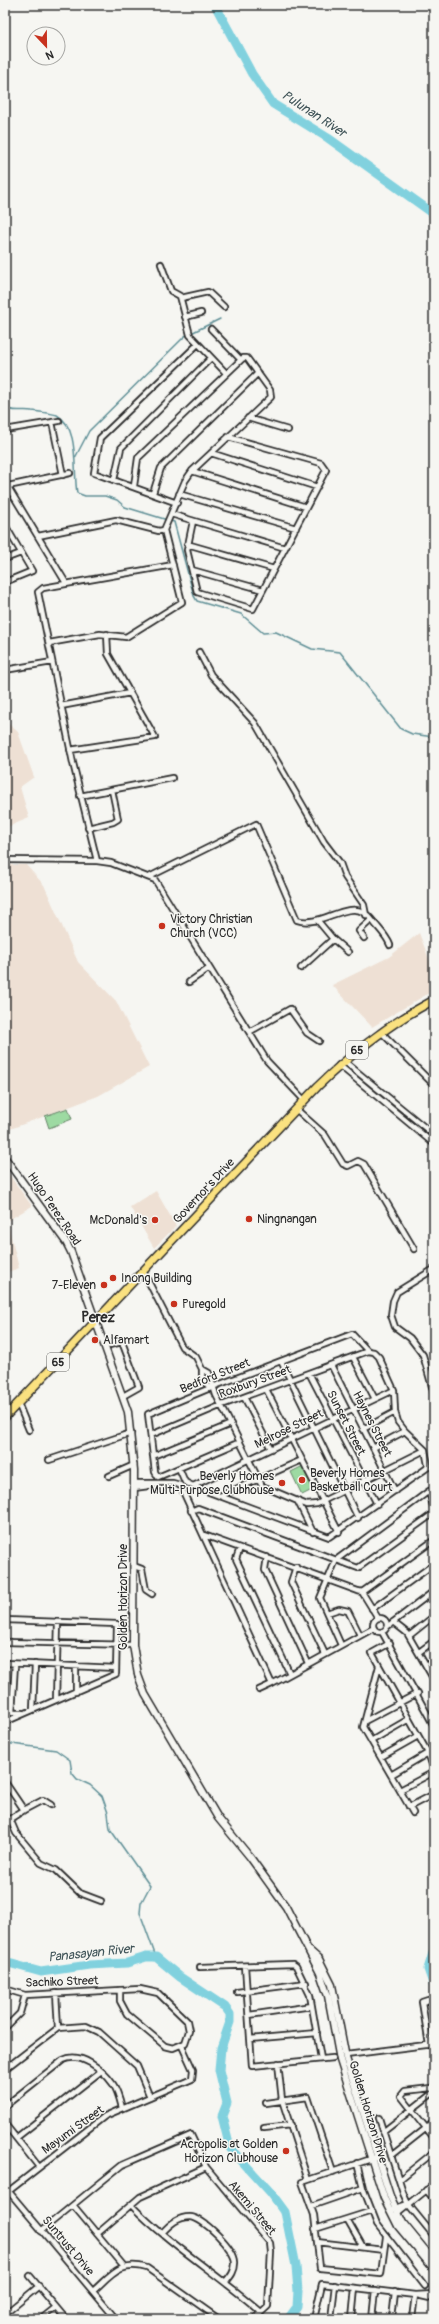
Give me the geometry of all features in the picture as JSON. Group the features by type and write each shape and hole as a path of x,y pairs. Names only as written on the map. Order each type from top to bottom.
{"main road":[{"name":"Governor's Drive","path":"5,1417 304,1100 342,1063 381,1032 434,1000"}],"street":[{"path":"161,264 171,291 179,295 181,298 190,333 198,344 226,373"},
{"path":"181,298 208,292 224,307"},
{"path":"185,317 201,313"},
{"path":"211,329 241,360"},
{"path":"176,503 134,486 94,473 100,438 198,344"},
{"path":"114,480 121,448 211,358"},
{"path":"48,643 107,634 126,637 132,635 182,602 164,530 179,494 192,471 271,397 270,390 247,358 241,360 226,373 138,458 134,486"},
{"path":"153,493 161,468 258,373"},
{"path":"248,418 288,430"},
{"path":"5,430 59,421"},
{"path":"52,422 63,475"},
{"path":"193,521 187,544 197,592 253,609 326,470 321,463 228,437"},
{"path":"211,453 317,487"},
{"path":"192,471 306,507"},
{"path":"66,583 6,484 70,473"},
{"path":"179,494 296,528"},
{"path":"171,516 285,548"},
{"path":"38,536 116,520 159,531 164,530"},
{"path":"5,525 32,571 5,582"},
{"path":"5,536 11,534"},
{"path":"187,544 274,569"},
{"path":"5,559 21,553"},
{"path":"97,861 80,796 38,592 43,588 66,583 173,565"},
{"path":"192,570 263,590"},
{"path":"70,750 154,737 108,654 107,634"},
{"path":"199,652 211,675 254,723 324,842 340,863 345,877 364,905 366,914"},
{"path":"5,670 52,662"},
{"path":"61,706 130,693"},
{"path":"80,796 172,778"},
{"path":"88,828 113,822 118,819 112,790"},
{"path":"149,877 256,824 295,918 300,921 318,920 350,910 360,910 366,914 384,934 390,945"},
{"path":"5,860 97,861 111,863 155,880 208,969 267,1061 304,1100"},
{"path":"318,920 333,939 348,952"},
{"path":"364,938 359,931 371,920"},
{"path":"300,968 333,939"},
{"path":"189,982 208,969"},
{"path":"249,1032 290,1009 307,1033 319,1041"},
{"path":"381,1032 434,1085"},
{"path":"342,1063 434,1135"},
{"path":"342,1063 434,1144"},
{"path":"296,1109 325,1135 343,1164 348,1166 358,1161 364,1164 414,1249"},
{"name":"Hugo Perez Road","path":"5,1158 66,1242 96,1321"},
{"path":"434,1269 400,1289 393,1301 391,1314 395,1327 410,1338 423,1355 434,1394"},
{"path":"143,1271 182,1347 196,1357 202,1369 202,1376 209,1388 216,1394 258,1479 265,1490 312,1506 425,1450"},
{"name":"Golden Horizon Drive","path":"96,1321 123,1396 131,1433 134,1465 133,1645 138,1675 145,1694 218,1818 250,1857 286,1907 326,1987 340,2060 394,2212 406,2237 434,2269"},
{"name":"Bedford Street","path":"179,1468 161,1477 155,1474 148,1414 209,1388 352,1334 368,1351"},
{"path":"105,1346 122,1342 139,1387 138,1389 123,1396"},
{"path":"240,1442 179,1468 185,1482 329,1538 339,1532 428,1467 425,1450 405,1431 398,1422 395,1412 394,1390 379,1357 368,1351"},
{"name":"Roxbury Street","path":"151,1435 222,1405 368,1351"},
{"path":"353,1357 375,1399"},
{"path":"281,1361 288,1380 358,1518"},
{"name":"Haynes Street","path":"331,1365 395,1491"},
{"path":"202,1369 209,1373 215,1386 216,1394"},
{"name":"Sunset Street","path":"309,1373 377,1504"},
{"path":"266,1389 339,1532"},
{"name":"Melrose Street","path":"193,1486 394,1390"},
{"path":"244,1397 271,1448"},
{"path":"18,1404 29,1430"},
{"path":"363,1429 395,1412"},
{"path":"153,1456 231,1424"},
{"path":"373,1448 405,1431"},
{"path":"49,1460 131,1433"},
{"path":"220,1496 302,1460"},
{"path":"109,1476 134,1465"},
{"path":"134,1486 173,1483 180,1485 272,1684"},
{"path":"191,1511 198,1508 336,1560 358,1568 434,1511 429,1491 336,1560 320,1598 341,1645"},
{"path":"298,1502 313,1532"},
{"path":"204,1535 328,1578 362,1592 378,1618 385,1619 388,1626"},
{"path":"362,1592 434,1540"},
{"path":"240,1548 236,1559 290,1674"},
{"path":"267,1557 265,1570 308,1663"},
{"path":"372,1609 434,1564"},
{"path":"134,1566 142,1569 146,1590 152,1594"},
{"path":"296,1567 291,1582 325,1654"},
{"path":"382,1632 434,1591"},
{"path":"327,1613 339,1608 348,1611 360,1635"},
{"path":"409,1636 434,1616"},
{"path":"378,1618 374,1621 374,1628 378,1632 382,1632 390,1643 418,1693 434,1726"},
{"path":"5,1620 117,1624 116,1674 5,1722"},
{"path":"56,1700 58,1622"},
{"path":"393,1622 409,1636 434,1680"},
{"path":"259,1690 374,1628"},
{"path":"419,1652 434,1641"},
{"path":"5,1642 117,1646 133,1645"},
{"path":"390,1643 372,1653 428,1753 434,1771 400,1790"},
{"path":"5,1663 116,1668"},
{"path":"12,1713 15,1664"},
{"path":"33,1710 34,1664"},
{"path":"76,1666 76,1692"},
{"path":"379,1666 364,1727 413,1813"},
{"path":"429,1670 434,1666"},
{"path":"365,1721 418,1693"},
{"path":"5,1712 25,1714"},
{"path":"371,1741 409,1719"},
{"path":"381,1757 418,1736"},
{"path":"391,1775 428,1753 434,1746"},
{"path":"5,1782 24,1810"},
{"path":"410,1807 434,1794"},
{"path":"5,1822 43,1800 51,1805"},
{"path":"10,1819 16,1833 41,1863 56,1870 80,1892 101,1902"},
{"name":"Golden Horizon Drive","path":"307,1949 319,1959 330,1978 346,2055 374,2158"},
{"path":"200,1967 293,1964 306,1983 312,2006 321,2059"},
{"path":"245,1966 252,2066 333,2058"},
{"path":"237,1992 306,1983"},
{"name":"Sachiko Street","path":"5,1989 25,1995 150,1990 163,1997 178,2010 188,2026 186,2040 182,2046"},
{"path":"120,1990 120,2001 127,2014 165,2046 173,2048 182,2046"},
{"path":"56,1993 58,2028"},
{"path":"5,2028 20,2013 25,1995"},
{"path":"346,2055 432,2045 422,2002 428,2000 434,2002"},
{"path":"249,2015 312,2006"},
{"path":"5,2069 58,2028 86,2026 99,2032 137,2066 150,2096"},
{"path":"250,2039 317,2034"},
{"name":"Mayumi Street","path":"6,2190 39,2167 105,2116 192,2079 193,2070 182,2046"},
{"path":"5,2106 68,2058 80,2057 113,2084 122,2108"},
{"path":"278,2063 282,2100 308,2180"},
{"path":"16,2138 100,2072"},
{"path":"383,2132 411,2110 434,2092 431,2088 402,2093 401,2096 411,2110 434,2138"},
{"path":"266,2103 308,2096 333,2172"},
{"path":"379,2118 408,2204 434,2236"},
{"path":"391,2156 434,2122"},
{"path":"5,2124 39,2167"},
{"path":"264,2128 291,2125"},
{"name":"Akemi Street","path":"73,2205 122,2165 191,2135 206,2168 270,2243 270,2298 268,2306 254,2319"},
{"path":"399,2180 434,2152"},
{"path":"374,2158 302,2182 311,2206 320,2268 381,2274 386,2237"},
{"path":"356,2163 363,2188 372,2211 386,2237 425,2286"},
{"path":"97,2234 140,2197 206,2168"},
{"path":"394,2212 408,2204 434,2184"},
{"path":"311,2206 363,2188"},
{"name":"Suntrust Drive","path":"6,2190 116,2319"},
{"path":"426,2190 434,2199"},
{"path":"41,2231 73,2205 123,2265"},
{"path":"131,2205 162,2233 226,2282 261,2312"},
{"path":"315,2229 372,2211"},
{"name":"Golden Horizon Drive","path":"394,2212 434,2261"},
{"path":"162,2233 172,2223 182,2218 192,2217 203,2221 234,2254 236,2262 234,2272 226,2282"},
{"path":"347,2219 363,2247"},
{"path":"317,2242 384,2250"},
{"path":"93,2291 123,2265 134,2264 147,2268 219,2319"},
{"path":"30,2276 66,2319"},
{"path":"314,2319 320,2285 335,2285 396,2292 434,2299"},
{"path":"331,2319 335,2285"},
{"path":"5,2314 38,2286"},
{"path":"352,2319 355,2288"},
{"path":"372,2319 375,2290"},
{"path":"392,2319 396,2292"},
{"path":"415,2295 434,2294"},
{"path":"412,2319 415,2295"},
{"path":"41,2319 56,2307"}],"shaded area":[{"path":"5,721 18,732 34,777 20,787 29,818 5,828"},
{"path":"5,865 26,865 44,885 78,962 116,1001 149,1067 98,1096 5,1131"},
{"path":"419,933 434,972 434,990 372,1027 332,985 389,957"},
{"path":"5,1169 32,1206 7,1221 19,1268 5,1273"},
{"name":"McDonald's","path":"156,1191 176,1226 154,1248 130,1207"}],"green space":[{"path":"68,1108 72,1119 49,1128 45,1116"},
{"name":"Beverly Homes Basketball Court","path":"303,1466 314,1489 302,1495 291,1472"}],"waterway":[{"name":"Pulunan River","path":"215,5 252,74 273,104 328,138 434,214"},
{"path":"75,458 89,431 185,336 220,319"},
{"path":"5,408 57,415 64,421 69,429 74,450 77,493 85,496 105,496 117,500 125,507 174,522 194,596 197,601 241,614 263,633 276,632 312,649 340,652 401,729 412,734 434,737"},
{"path":"5,1743 56,1750 70,1760 72,1773 77,1779 90,1785 102,1796 108,1813 110,1829 150,1886 141,1903 140,1913 156,1957"},
{"path":"434,1950 428,1969 434,1986"},
{"name":"Panasayan River","path":"5,1962 41,1972 89,1965 127,1963 146,1957 156,1957 180,1977 225,2007 230,2014 230,2022 221,2048 219,2070 227,2103 222,2116 230,2148 271,2193 285,2212 296,2266 298,2291 297,2307 288,2319"}],"place":[{"name":"Victory Christian Church (VCC)","path":"162,926"},
{"name":"Ningnangan","path":"249,1219"},
{"name":"McDonald's","path":"155,1220"},
{"name":"Inong Building","path":"113,1278"},
{"name":"7-Eleven","path":"104,1285"},
{"name":"Puregold","path":"174,1304"},
{"name":"Alfamart","path":"95,1340"},
{"name":"Beverly Homes Basketball Court","path":"302,1480"},
{"name":"Beverly Homes Multi-Purpose Clubhouse","path":"282,1483"},
{"name":"Acropolis at Golden Horizon Clubhouse","path":"286,2151"}],"district":[{"name":"Perez","path":"98,1317"}]}
